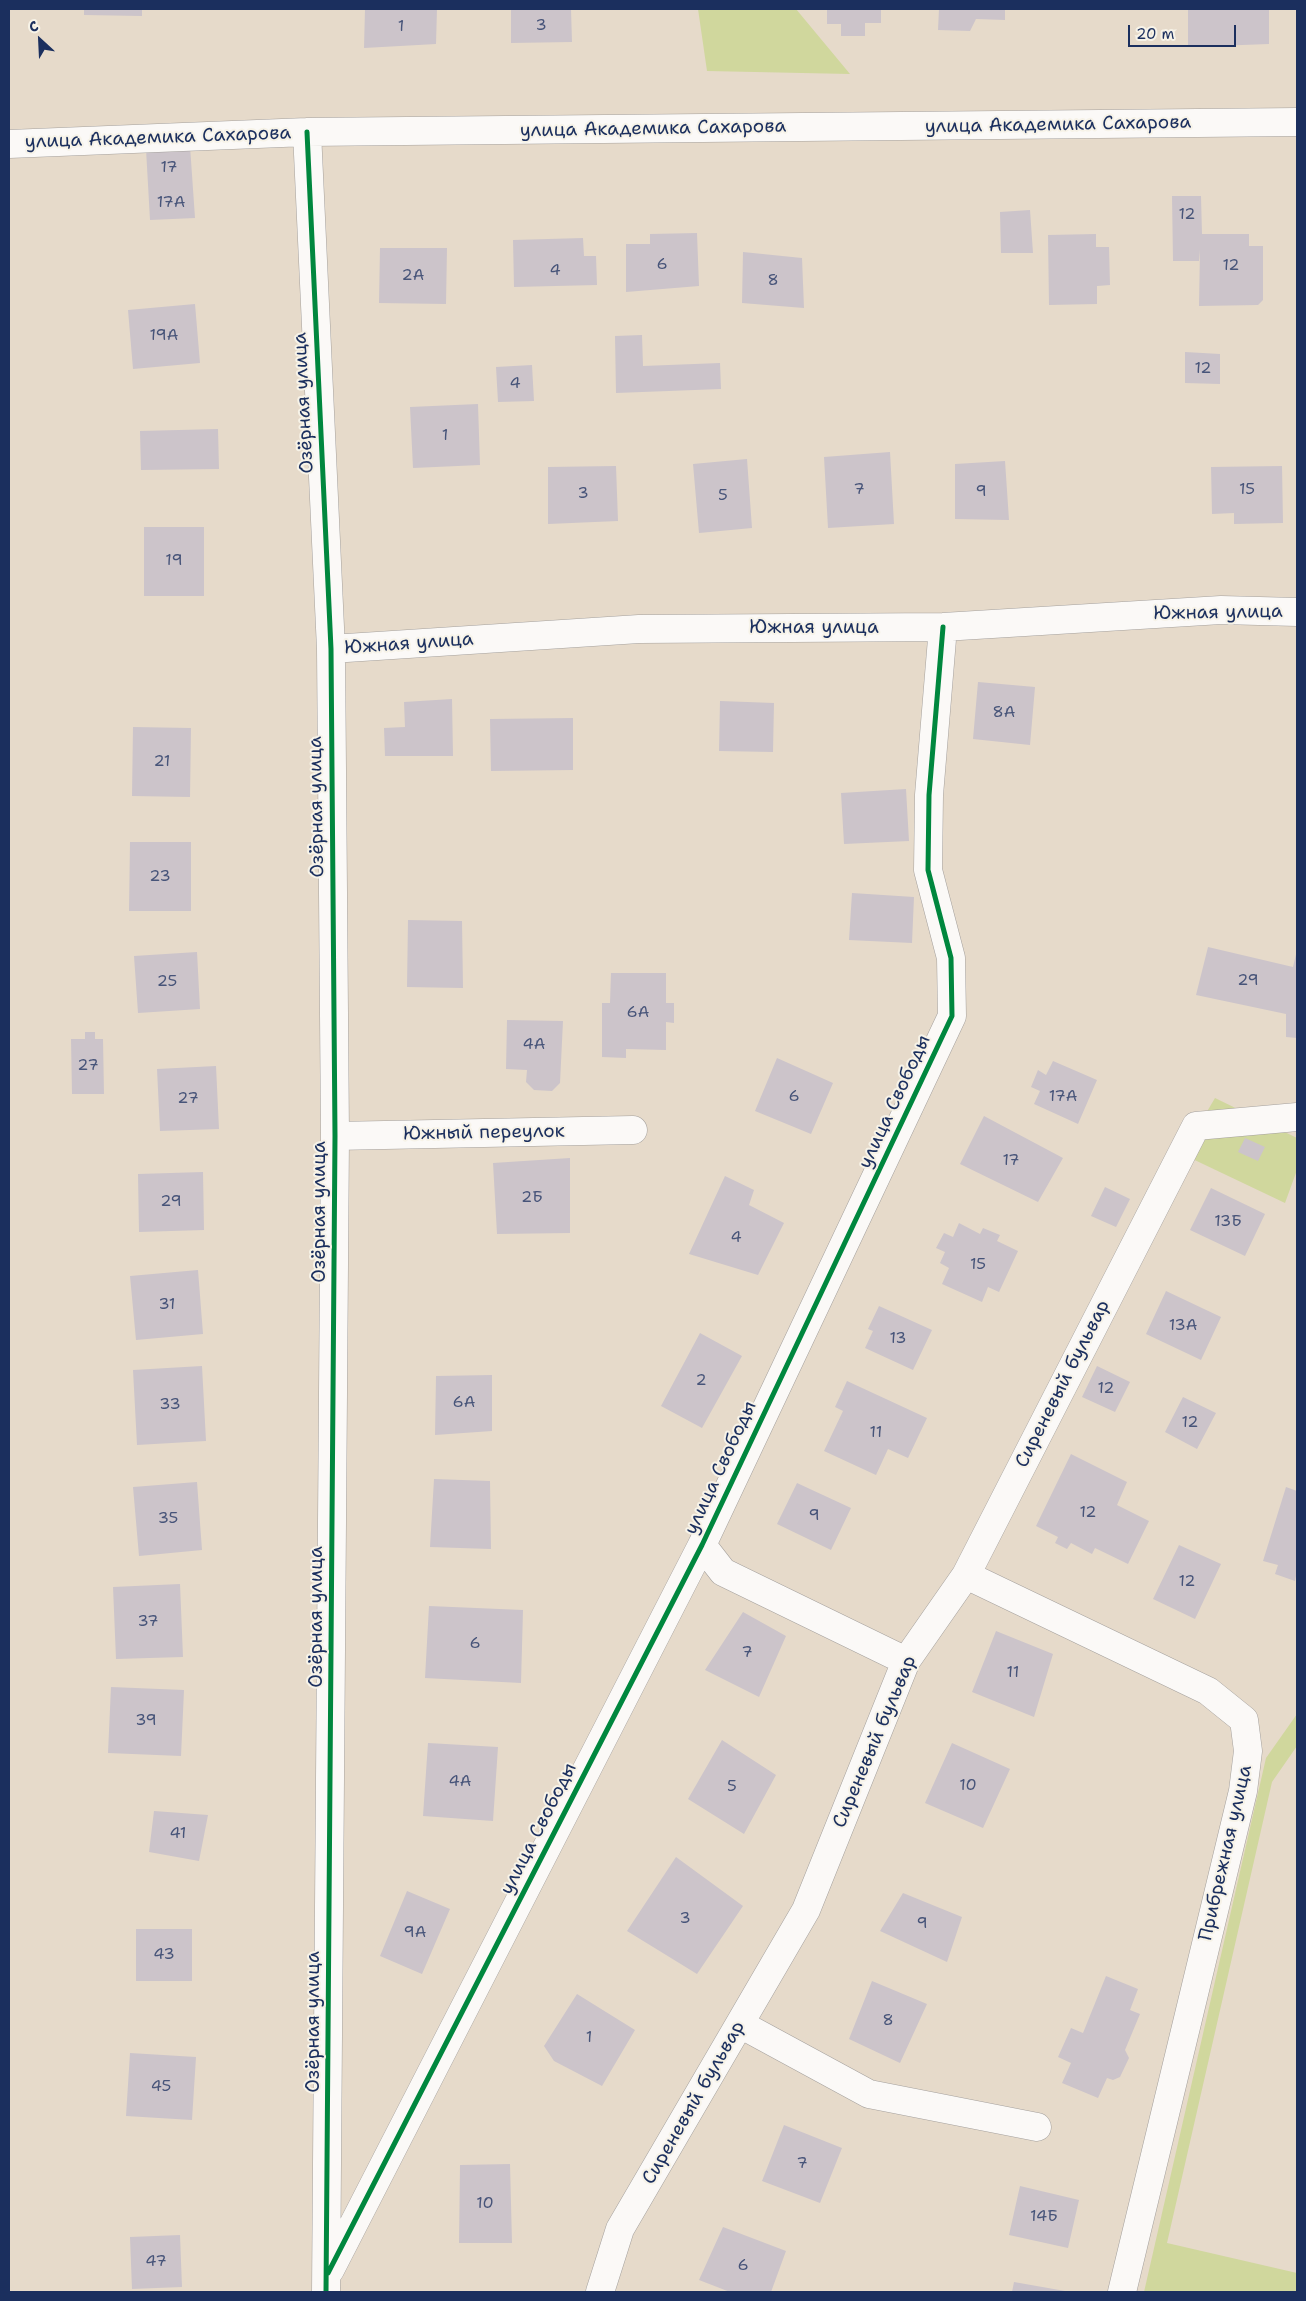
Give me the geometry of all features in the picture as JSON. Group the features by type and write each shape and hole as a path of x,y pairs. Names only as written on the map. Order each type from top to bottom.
{"street":[{"name":"улица Академика Сахарова","path":"9,144 307,132 1297,122"},
{"name":"Озёрная улица","path":"307,132 330,649 335,1136 326,2284"},
{"name":"Южная улица","path":"330,649 638,629 943,627 1221,610 1297,612"},
{"name":"улица Свободы","path":"326,2284 702,1545 952,1016 951,958 928,870 929,795 943,627"},
{"name":"Сиреневый бульвар","path":"600,2292 620,2230 806,1910 906,1661 966,1575 1196,1126 1297,1117"},
{"name":"Южный переулок","path":"335,1136 633,1130"},
{"path":"702,1545 723,1572 906,1661"},
{"name":"Прибрежная улица","path":"966,1575 1208,1691 1244,1720 1248,1751 1243,1790 1122,2292"},
{"path":"740,2024 869,2094 1037,2127"}],"green space":[{"path":"698,9 796,9 850,74 707,71"},
{"path":"1215,1098 1297,1138 1297,1170 1285,1203 1182,1154"},
{"path":"1297,1714 1297,1746 1272,1782 1167,2243 1297,2273 1297,2292 1144,2292 1266,1758"}],"building":[{"path":"84,9 142,9 142,16 84,15"},
{"path":"365,9 437,9 436,44 364,48"},
{"path":"511,9 571,9 572,42 511,43"},
{"path":"827,9 881,9 881,23 865,23 865,36 841,36 841,24 827,24"},
{"path":"939,9 1005,9 1005,20 976,19 970,31 938,30"},
{"path":"1188,9 1269,9 1269,44 1188,47"},
{"path":"190,146 195,218 150,220 146,149"},
{"path":"1172,196 1201,196 1202,234 1249,234 1249,246 1263,246 1263,300 1258,305 1199,306 1200,250 1199,261 1173,261"},
{"path":"1030,210 1033,253 1001,253 1000,212"},
{"path":"697,233 699,286 626,292 626,244 650,244 650,234"},
{"path":"1096,234 1096,247 1109,247 1110,285 1097,286 1097,304 1049,305 1048,235"},
{"path":"583,238 584,256 596,256 597,285 514,287 513,240"},
{"path":"380,248 447,248 446,304 379,303"},
{"path":"743,252 802,258 804,308 742,303"},
{"path":"195,304 200,363 133,369 128,310"},
{"path":"642,335 643,366 720,363 721,389 616,393 615,336"},
{"path":"1185,352 1220,354 1220,384 1185,383"},
{"path":"532,365 534,401 498,402 496,367"},
{"path":"478,404 480,465 413,468 410,407"},
{"path":"218,429 219,469 141,470 140,431"},
{"path":"890,452 894,524 828,528 824,457"},
{"path":"747,459 752,528 699,533 693,464"},
{"path":"1005,461 1009,520 955,519 955,464"},
{"path":"616,466 618,521 548,524 548,467"},
{"path":"1282,466 1283,523 1234,524 1234,513 1212,514 1211,467"},
{"path":"144,527 204,527 204,596 144,596"},
{"path":"978,682 1035,687 1030,745 973,739"},
{"path":"452,699 453,756 385,756 384,728 405,727 404,702"},
{"path":"720,701 774,703 773,752 719,751"},
{"path":"573,718 573,770 491,771 490,719"},
{"path":"133,727 191,728 190,797 132,796"},
{"path":"906,789 909,841 844,844 841,793"},
{"path":"130,842 191,842 191,911 129,911"},
{"path":"852,893 914,897 912,943 849,940"},
{"path":"408,920 462,921 463,988 407,987"},
{"path":"1208,947 1293,967 1297,950 1297,1038 1286,1037 1286,1014 1196,995"},
{"path":"197,952 200,1009 138,1013 134,956"},
{"path":"611,973 666,973 666,1003 674,1003 674,1023 666,1022 666,1050 626,1049 626,1058 602,1057 602,1003 610,1003"},
{"path":"507,1020 563,1021 560,1083 552,1091 534,1090 526,1082 527,1070 506,1069"},
{"path":"85,1032 95,1032 95,1039 103,1039 104,1094 72,1094 71,1039 85,1039"},
{"path":"777,1058 833,1083 811,1134 755,1111"},
{"path":"1053,1061 1097,1080 1078,1124 1034,1104 1040,1091 1031,1087 1038,1070 1046,1075"},
{"path":"216,1066 219,1129 160,1131 157,1069"},
{"path":"984,1116 1063,1158 1038,1202 960,1164"},
{"path":"1245,1138 1265,1147 1258,1161 1238,1152"},
{"path":"570,1158 570,1233 497,1234 493,1163"},
{"path":"203,1172 204,1230 139,1232 138,1174"},
{"path":"725,1176 754,1190 749,1205 784,1223 758,1275 689,1254"},
{"path":"1105,1187 1130,1199 1116,1227 1091,1216"},
{"path":"1211,1188 1265,1214 1245,1256 1190,1230"},
{"path":"959,1223 980,1234 983,1228 1000,1235 997,1241 1018,1251 999,1292 988,1287 982,1302 942,1284 949,1268 940,1263 945,1252 936,1248 944,1233 953,1237"},
{"path":"198,1270 203,1334 136,1340 130,1276"},
{"path":"1166,1291 1221,1317 1201,1360 1146,1334"},
{"path":"879,1306 932,1330 913,1370 865,1348 873,1331 868,1329"},
{"path":"700,1333 742,1356 702,1428 661,1406"},
{"path":"202,1366 206,1441 137,1445 133,1370"},
{"path":"1097,1366 1130,1382 1115,1412 1082,1397"},
{"path":"492,1375 492,1431 435,1435 436,1376"},
{"path":"847,1381 927,1418 908,1458 888,1449 876,1475 824,1451 843,1411 835,1407"},
{"path":"1183,1397 1216,1413 1197,1449 1165,1432"},
{"path":"1071,1454 1127,1482 1117,1505 1149,1521 1128,1564 1095,1548 1092,1554 1071,1543 1067,1549 1055,1543 1058,1537 1036,1526"},
{"path":"434,1479 490,1481 491,1549 430,1547"},
{"path":"197,1482 202,1550 139,1556 133,1487"},
{"path":"797,1483 851,1508 831,1550 777,1524"},
{"path":"1286,1487 1297,1491 1297,1571 1295,1581 1275,1574 1278,1565 1263,1561"},
{"path":"1179,1545 1221,1564 1195,1619 1153,1599"},
{"path":"180,1584 183,1657 116,1659 113,1587"},
{"path":"429,1606 523,1610 521,1683 425,1678"},
{"path":"743,1612 786,1636 759,1697 705,1670"},
{"path":"996,1631 1053,1654 1034,1717 972,1692"},
{"path":"111,1687 184,1690 181,1756 108,1753"},
{"path":"722,1740 776,1775 744,1834 688,1799"},
{"path":"428,1743 498,1747 493,1821 423,1816"},
{"path":"952,1743 1010,1769 983,1828 925,1803"},
{"path":"154,1811 208,1815 199,1861 149,1852"},
{"path":"676,1857 743,1906 697,1974 627,1931"},
{"path":"407,1891 450,1909 422,1974 380,1956"},
{"path":"903,1893 962,1917 947,1962 880,1931"},
{"path":"136,1929 192,1929 192,1981 136,1981"},
{"path":"1106,1976 1138,1989 1130,2010 1140,2014 1125,2050 1129,2058 1120,2077 1113,2080 1107,2078 1098,2098 1062,2083 1071,2063 1058,2057 1071,2028 1083,2033"},
{"path":"872,1981 927,2004 900,2063 849,2039"},
{"path":"577,1994 635,2030 602,2086 554,2061 544,2046"},
{"path":"130,2053 196,2057 192,2120 126,2116"},
{"path":"784,2125 842,2148 820,2203 762,2181"},
{"path":"510,2164 512,2243 459,2243 460,2165"},
{"path":"1020,2186 1079,2200 1068,2248 1009,2235"},
{"path":"723,2227 786,2251 771,2292 730,2292 699,2280"},
{"path":"180,2235 182,2287 132,2289 130,2237"},
{"path":"1014,2282 1065,2291 1065,2292 1012,2292"}],"cycle path":[{"path":"307,132 331,649 335,1136 326,2292"},
{"path":"328,2273 702,1545 952,1016 951,958 928,870 929,795 943,627"}]}
